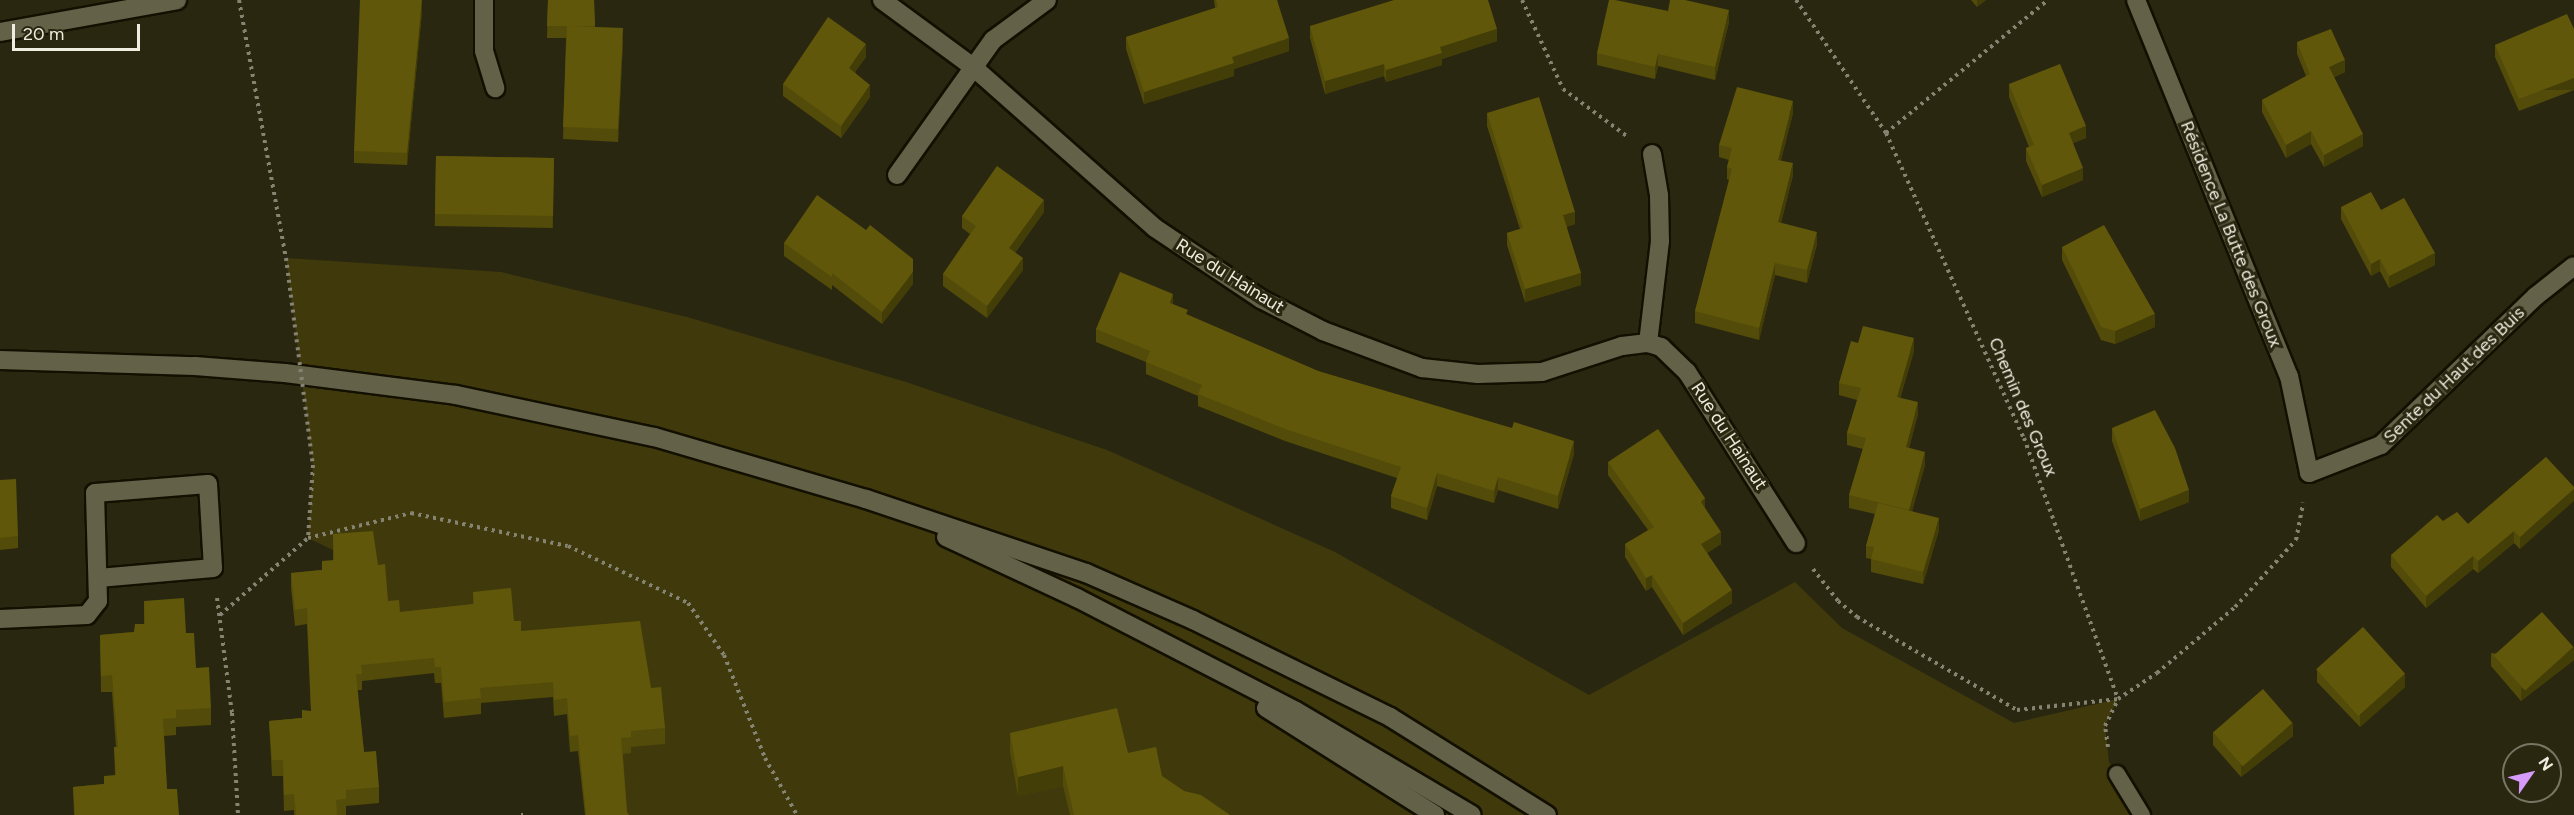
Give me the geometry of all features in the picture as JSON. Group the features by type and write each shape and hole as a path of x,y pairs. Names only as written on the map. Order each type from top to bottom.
{"street":[{"path":"0,32 177,0"},
{"path":"484,0 484,51 495,88"},
{"name":"Rue du Hainaut","path":"882,0 972,66 1107,188 1199,259 1261,298 1378,354 1422,368 1478,374 1532,372 1586,360 1629,344 1661,347 1687,372 1796,543"},
{"path":"897,175 972,66 993,40 1047,0"},
{"name":"Résidence La Butte des Groux","path":"2136,0 2289,376 2309,473"},
{"path":"1648,344 1660,241 1659,195 1652,154"},
{"name":"Sente du Haut des Buis","path":"2309,473 2381,445 2536,296 2574,266"},
{"path":"0,360 195,366 285,373 456,395 654,437 866,499 1086,573 1193,620 1390,717 1547,815"},
{"path":"0,619 87,615 98,601 95,493 208,484 213,568 98,578"},
{"path":"866,499 1145,633 1296,711 1472,815"},
{"path":"1145,633 1435,815"}],"lane":[{"path":"2117,774 2142,815"}],"path":[{"path":"238,0 286,258 313,465 308,538"},
{"path":"1522,0 1563,89 1652,154"},
{"name":"Chemin des Groux","path":"1796,0 1886,133 2024,438 2118,699"},
{"path":"1886,133 2048,0"},
{"path":"1796,543 1823,584 1857,617 2017,710 2118,699 2157,673 2235,607 2296,540 2309,473"},
{"path":"220,615 308,538 411,513 568,546 688,603 724,655 765,758 797,815"},
{"path":"213,568 232,712 238,815"},
{"path":"2117,774 2109,762 2105,726 2118,699"}],"shaded area":[{"path":"286,258 501,272 687,317 906,382 1107,450 1335,552 1589,695 1795,582 1842,628 2014,723 2118,699 2105,726 2109,762 2142,815 621,815 594,640 380,618 374,550 333,550 308,538 313,465"}],"building":[{"path":"360,0 422,0 407,153 354,151"},
{"path":"548,0 594,0 595,26 568,26 623,28 618,129 563,127 567,26 547,26"},
{"path":"1216,0 1277,0 1289,38 1232,57 1234,63 1144,92 1126,37 1218,7"},
{"path":"1394,0 1488,0 1497,29 1440,47 1442,53 1386,70 1384,64 1325,81 1310,26"},
{"path":"1609,0 1668,11 1670,0 1685,0 1729,10 1715,67 1658,54 1655,67 1597,53"},
{"path":"2567,14 2574,29 2574,78 2519,99 2495,45"},
{"path":"828,17 866,44 849,68 870,85 841,126 783,84"},
{"path":"2331,29 2345,60 2329,67 2363,134 2324,155 2311,131 2286,145 2262,100 2310,74 2297,42"},
{"path":"2060,64 2086,126 2069,133 2083,168 2042,185 2026,148 2034,145 2009,84"},
{"path":"1737,87 1793,101 1778,160 1793,163 1778,222 1817,232 1807,270 1775,263 1759,328 1695,311 1732,169 1727,167 1732,148 1719,145"},
{"path":"1539,97 1575,212 1563,215 1581,273 1525,289 1507,233 1523,228 1487,113"},
{"path":"436,156 554,158 553,216 435,214"},
{"path":"997,166 1044,200 1009,248 1023,258 987,306 943,274 976,226 962,216"},
{"path":"2371,192 2381,210 2404,198 2435,253 2389,276 2380,259 2371,264 2341,207"},
{"path":"817,195 866,230 870,225 913,259 913,272 882,312 832,273 832,277 784,243"},
{"path":"2104,225 2155,314 2115,331 2101,327 2062,247"},
{"path":"1120,272 1173,294 1170,303 1188,310 1186,314 1318,371 1512,428 1514,422 1574,441 1558,496 1498,477 1494,491 1437,473 1427,508 1391,496 1401,467 1285,429 1198,394 1202,385 1146,362 1150,351 1096,329"},
{"path":"1863,326 1914,338 1897,397 1918,402 1906,447 1925,452 1909,510 1849,495 1866,438 1847,433 1861,388 1839,383 1851,341 1858,343"},
{"path":"2155,410 2175,448 2189,490 2140,509 2112,428"},
{"path":"1658,429 1705,498 1701,502 1721,532 1701,544 1732,590 1683,623 1652,575 1646,578 1625,544 1654,527 1608,462"},
{"path":"2546,457 2574,489 2520,537 2514,531 2478,561 2473,556 2426,596 2391,555 2437,515 2443,521 2457,512 2468,524"},
{"path":"16,479 18,536 0,538 0,480"},
{"path":"1878,503 1939,518 1923,572 1871,559 1874,547 1866,546"},
{"path":"373,531 378,565 385,564 388,601 399,600 400,612 474,604 473,592 511,588 514,621 521,621 521,631 640,621 651,688 661,687 665,728 631,731 631,737 621,738 629,815 586,815 578,735 570,736 567,698 554,700 553,682 480,688 481,698 444,702 441,667 435,667 434,658 361,665 362,674 356,674 364,752 376,751 379,787 346,790 346,799 336,800 337,815 296,815 294,794 284,795 283,760 272,760 269,721 302,718 302,710 311,711 307,608 295,610 291,573 322,570 322,561 334,560 333,534"},
{"path":"184,598 186,633 194,633 196,668 209,667 211,708 176,710 176,718 163,719 167,789 177,789 179,815 75,815 73,787 104,784 104,776 116,775 114,747 118,747 112,675 101,676 100,635 134,632 135,624 145,624 144,601"},
{"path":"2542,612 2573,647 2525,690 2494,655"},
{"path":"2363,627 2405,674 2358,716 2316,669"},
{"path":"2263,689 2293,723 2243,766 2213,732"},
{"path":"1117,708 1128,753 1156,747 1162,776 1184,791 1201,795 1230,815 1074,815 1063,766 1018,777 1010,733"}]}
